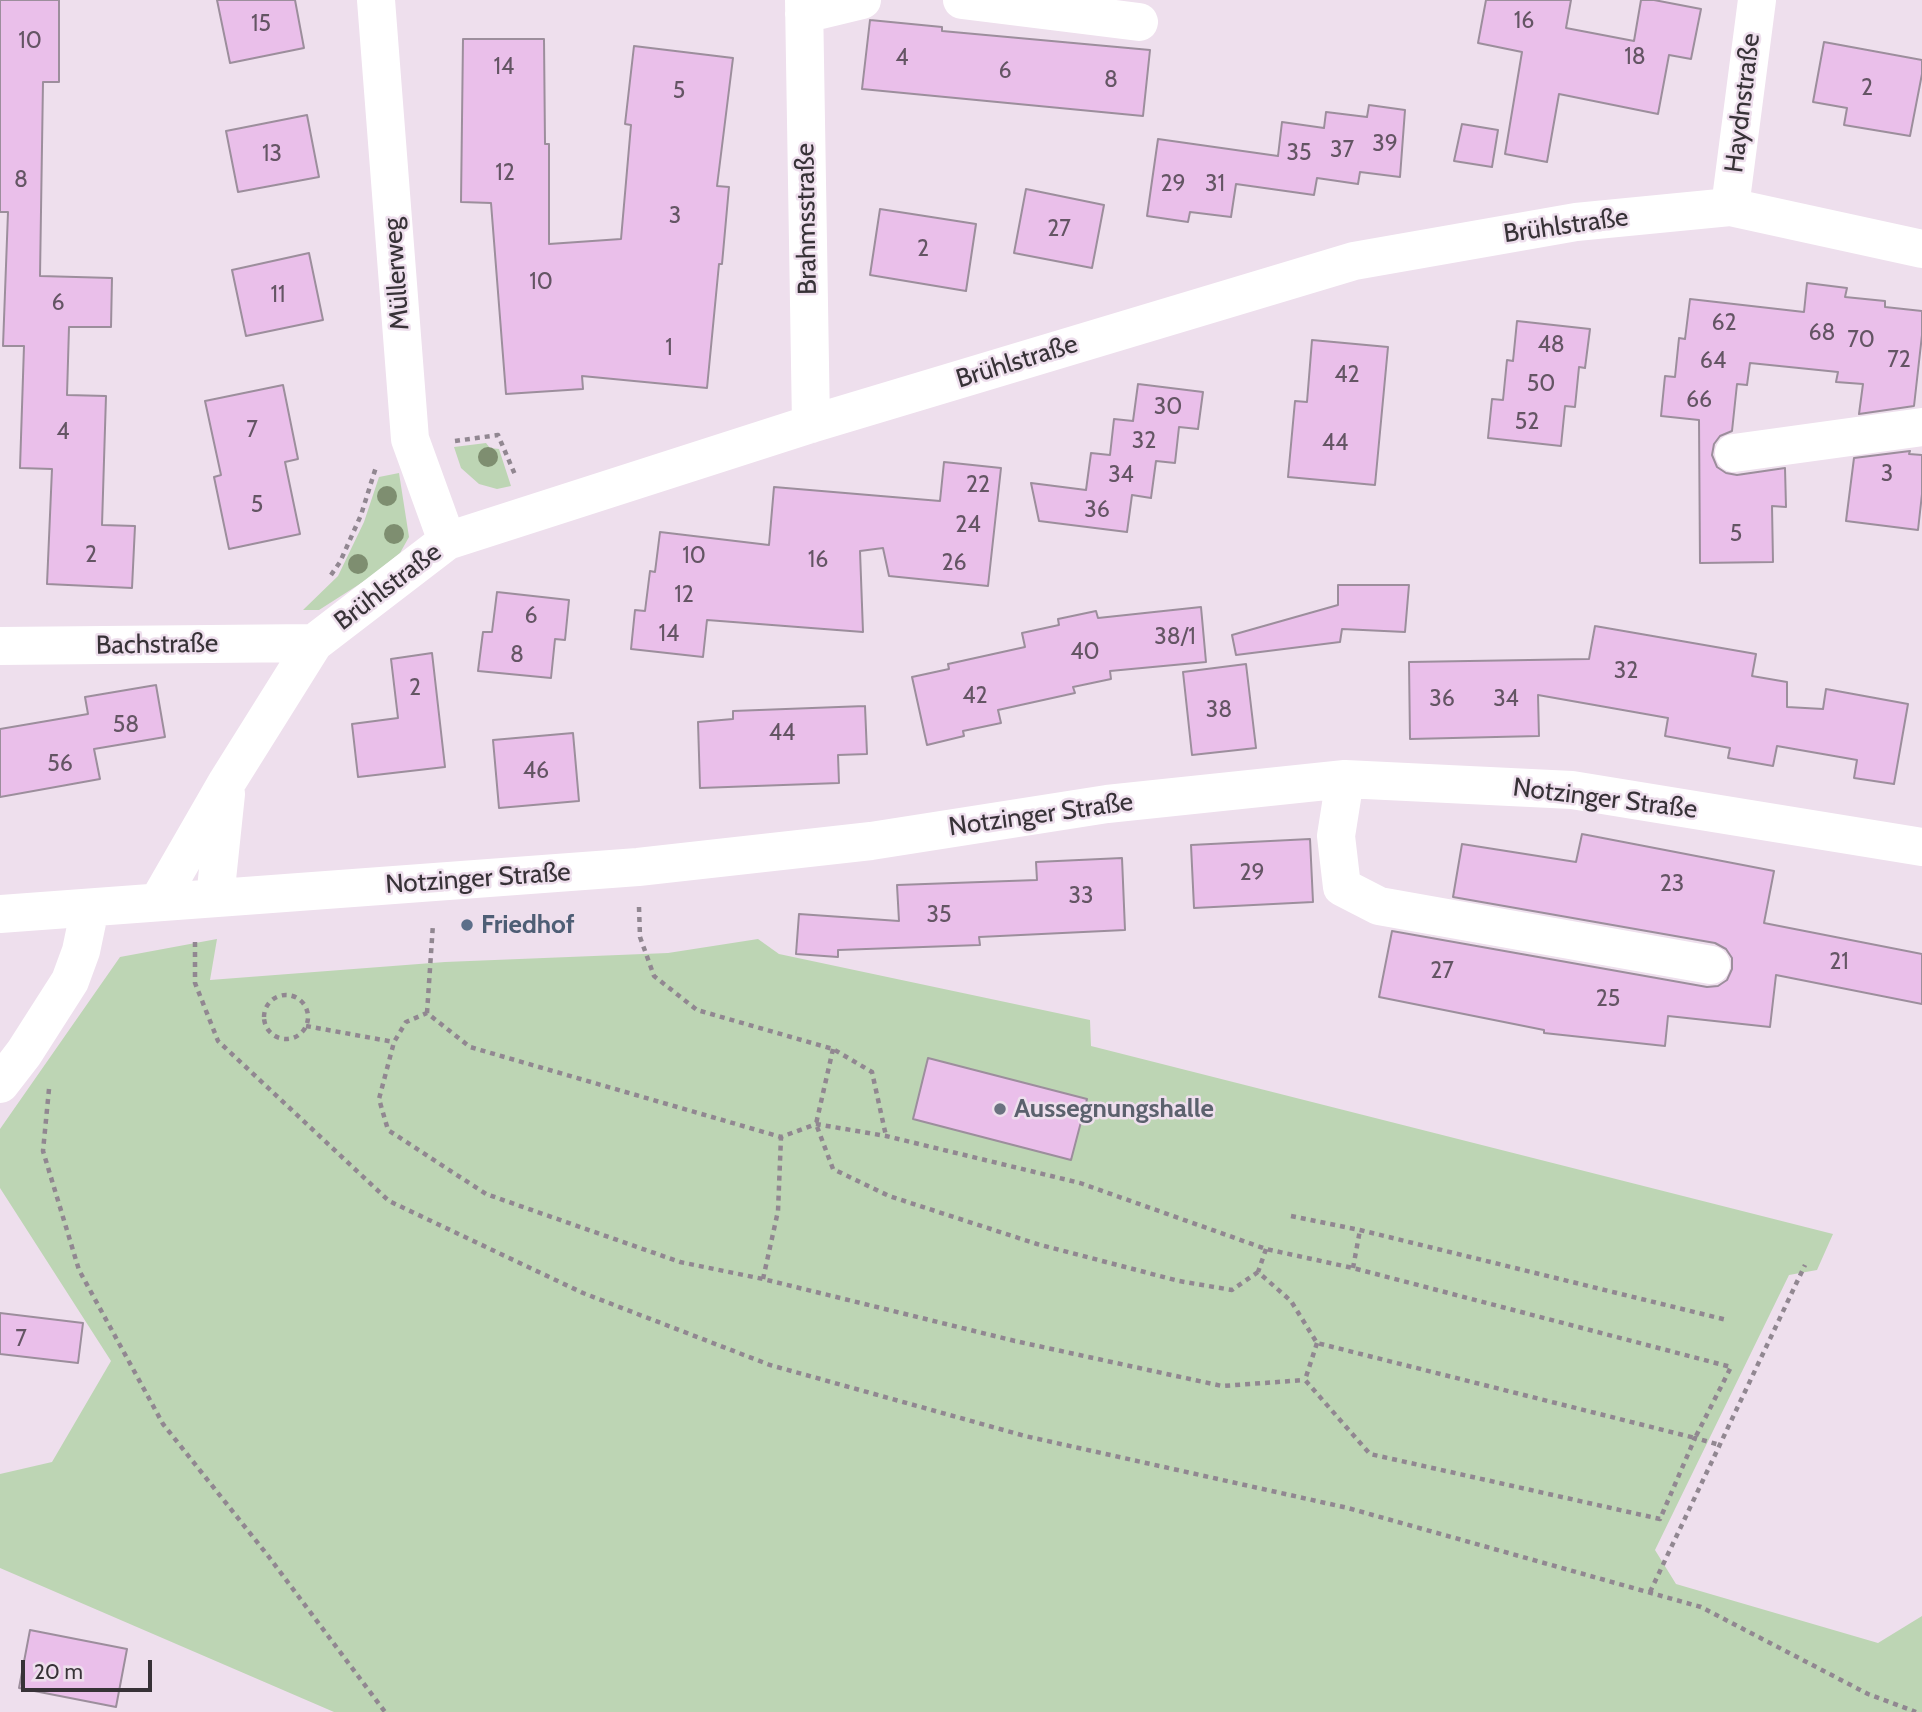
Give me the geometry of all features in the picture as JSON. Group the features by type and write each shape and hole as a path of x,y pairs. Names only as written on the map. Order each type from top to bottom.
{"street":[{"name":"Müllerweg","path":"376,0 410,439 395,452 447,541"},
{"name":"Brahmsstraße","path":"811,424 804,7 862,0"},
{"path":"961,0 1139,22"},
{"name":"Haydnstraße","path":"1730,207 1757,0"},
{"name":"Brühlstraße","path":"158,902 227,782 314,643 447,541 811,424 1354,261 1576,222 1730,207 1922,249"},
{"path":"1734,453 1922,428"},
{"name":"Bachstraße","path":"0,646 314,643"},
{"path":"1345,779 1336,835 1342,887 1379,906 1711,965"},
{"name":"Notzinger Straße","path":"0,914 638,867 872,841 1107,804 1345,779 1572,790 1922,847"},
{"name":"Brühlstraße","path":"215,898 227,782"},
{"path":"0,1084 24,1053 70,981 81,951 90,908"}],"path":[{"path":"324,584 340,562 361,515 395,452 498,435 532,514"},
{"path":"638,867 640,937 653,976 697,1010 833,1049 872,1072 886,1136"},
{"path":"427,1013 436,881"},
{"path":"195,983 218,1041 389,1201 583,1293 770,1365 1025,1436 1348,1508 1701,1607 1868,1694 1916,1712"},
{"path":"284,995 296,998 306,1008 306,1026 293,1039 277,1038 267,1030 264,1010 276,997 284,995"},
{"path":"427,1013 406,1022 394,1042 379,1098 387,1130 486,1194 680,1262 763,1279 1015,1341 1222,1386 1305,1380"},
{"path":"427,1013 470,1047 781,1137 816,1124 886,1136 1080,1183 1266,1249 1353,1268 1731,1367 1695,1438 1660,1520 1370,1454 1305,1380"},
{"path":"306,1026 394,1042"},
{"path":"833,1049 816,1124 833,1169 889,1196 1037,1244 1179,1281 1232,1290 1258,1272 1266,1249"},
{"path":"24,1053 50,1070 49,1109 43,1151 79,1270 163,1424 269,1557 385,1712"},
{"path":"763,1279 778,1211 781,1137"},
{"path":"1291,1216 1360,1230 1727,1320"},
{"path":"1353,1268 1360,1230"},
{"path":"1650,1592 1805,1265"},
{"path":"1258,1272 1291,1301 1317,1343 1720,1445"},
{"path":"1305,1380 1317,1343"}],"green space":[{"path":"486,443 490,448 499,449 511,486 497,489 479,484 461,468 454,447"},
{"path":"399,473 409,537 400,553 366,580 319,610 303,610 338,576 364,522 379,477"},
{"path":"217,939 210,980 445,962 668,953 758,939 779,954 1090,1020 1091,1046 1833,1234 1817,1270 1789,1275 1655,1550 1676,1584 1878,1643 1922,1616 1922,1712 334,1712 0,1568 0,1474 52,1462 111,1361 0,1188 0,1129 120,957"}],"building":[{"path":"0,0 59,0 59,82 43,82 40,276 112,278 111,327 69,327 67,395 106,396 102,525 135,526 132,588 47,584 52,469 20,468 24,346 3,346 8,212 0,212"},
{"path":"217,0 295,0 304,48 230,63"},
{"path":"1486,0 1571,0 1566,28 1634,41 1641,0 1701,9 1691,59 1669,55 1658,114 1559,94 1547,162 1505,154 1522,52 1478,43"},
{"path":"870,20 942,27 942,31 1150,50 1143,116 862,89"},
{"path":"463,39 544,39 545,144 549,144 549,244 621,239 631,125 625,124 634,46 733,58 717,186 729,187 707,388 582,376 583,389 506,394 491,203 461,202"},
{"path":"1824,42 1922,60 1922,74 1910,136 1844,125 1847,108 1813,102"},
{"path":"1369,105 1405,110 1400,177 1360,172 1358,184 1317,178 1314,195 1236,184 1231,217 1190,212 1188,222 1147,216 1158,139 1278,156 1282,122 1324,128 1326,112 1367,117"},
{"path":"307,115 319,177 238,192 226,131"},
{"path":"1462,124 1498,130 1492,167 1454,161"},
{"path":"1026,189 1104,205 1092,268 1014,253"},
{"path":"880,209 976,224 966,291 870,275"},
{"path":"309,253 323,320 246,336 232,270"},
{"path":"1807,283 1847,288 1845,297 1885,301 1885,307 1922,311 1914,406 1859,414 1863,384 1836,382 1838,372 1750,363 1747,385 1737,384 1732,431 1720,436 1714,444 1712,455 1717,467 1726,473 1737,475 1785,468 1786,507 1772,506 1773,562 1700,563 1699,420 1661,416 1665,376 1675,377 1679,338 1685,339 1690,299 1804,312"},
{"path":"1517,321 1590,329 1585,368 1579,367 1575,407 1565,406 1561,446 1488,438 1492,399 1503,400 1507,360 1513,361"},
{"path":"1312,340 1388,347 1375,485 1288,477 1295,401 1307,402"},
{"path":"1138,384 1203,392 1198,429 1179,427 1175,463 1156,461 1151,498 1132,495 1127,532 1039,521 1031,483 1086,490 1091,453 1110,455 1114,419 1133,421"},
{"path":"283,385 298,459 285,462 300,534 229,549 214,477 221,475 205,401"},
{"path":"1910,451 1909,454 1922,455 1918,530 1846,521 1854,458"},
{"path":"944,462 1001,468 988,586 889,576 883,548 860,551 863,632 707,620 703,657 631,649 635,610 645,611 650,571 655,572 660,532 769,545 774,487 940,501"},
{"path":"1338,585 1409,585 1405,632 1342,629 1340,642 1236,655 1232,635 1338,605"},
{"path":"497,592 569,600 565,640 555,639 551,678 478,671 483,632 492,632"},
{"path":"1201,607 1206,662 1110,671 1111,679 1073,687 1075,693 998,710 1001,723 963,731 964,736 927,745 912,677 949,669 948,664 1025,647 1022,633 1059,625 1058,619 1096,611 1098,618"},
{"path":"1595,626 1756,654 1752,676 1787,682 1787,707 1823,709 1826,689 1908,704 1894,784 1854,778 1857,760 1777,746 1773,766 1728,758 1730,748 1665,736 1668,718 1538,695 1539,736 1410,739 1409,662 1589,659"},
{"path":"432,653 445,767 358,777 352,724 398,718 391,659"},
{"path":"1246,664 1256,748 1192,755 1183,672"},
{"path":"156,685 165,737 94,749 100,779 0,797 0,729 88,714 85,697"},
{"path":"865,706 867,754 838,755 839,783 700,788 698,722 733,719 733,711"},
{"path":"573,733 579,801 499,808 493,740"},
{"path":"1582,834 1774,871 1764,923 1922,954 1922,1004 1776,975 1770,1027 1668,1016 1665,1046 1544,1033 1544,1030 1379,997 1392,931 1707,987 1718,986 1727,980 1732,969 1732,958 1726,949 1715,943 1453,897 1462,844 1576,862"},
{"path":"1310,839 1313,902 1194,908 1191,845"},
{"path":"1122,858 1125,930 979,937 980,945 838,950 838,957 796,954 799,914 899,921 897,885 1037,880 1036,862"},
{"name":"Aussegnungshalle","path":"928,1058 1087,1099 1071,1160 913,1119"},
{"path":"0,1313 83,1323 78,1363 0,1354"},
{"path":"30,1630 127,1649 116,1707 19,1688"}],"place":[{"name":"Friedhof","path":"467,925"},
{"name":"Aussegnungshalle","path":"1000,1109"}]}
